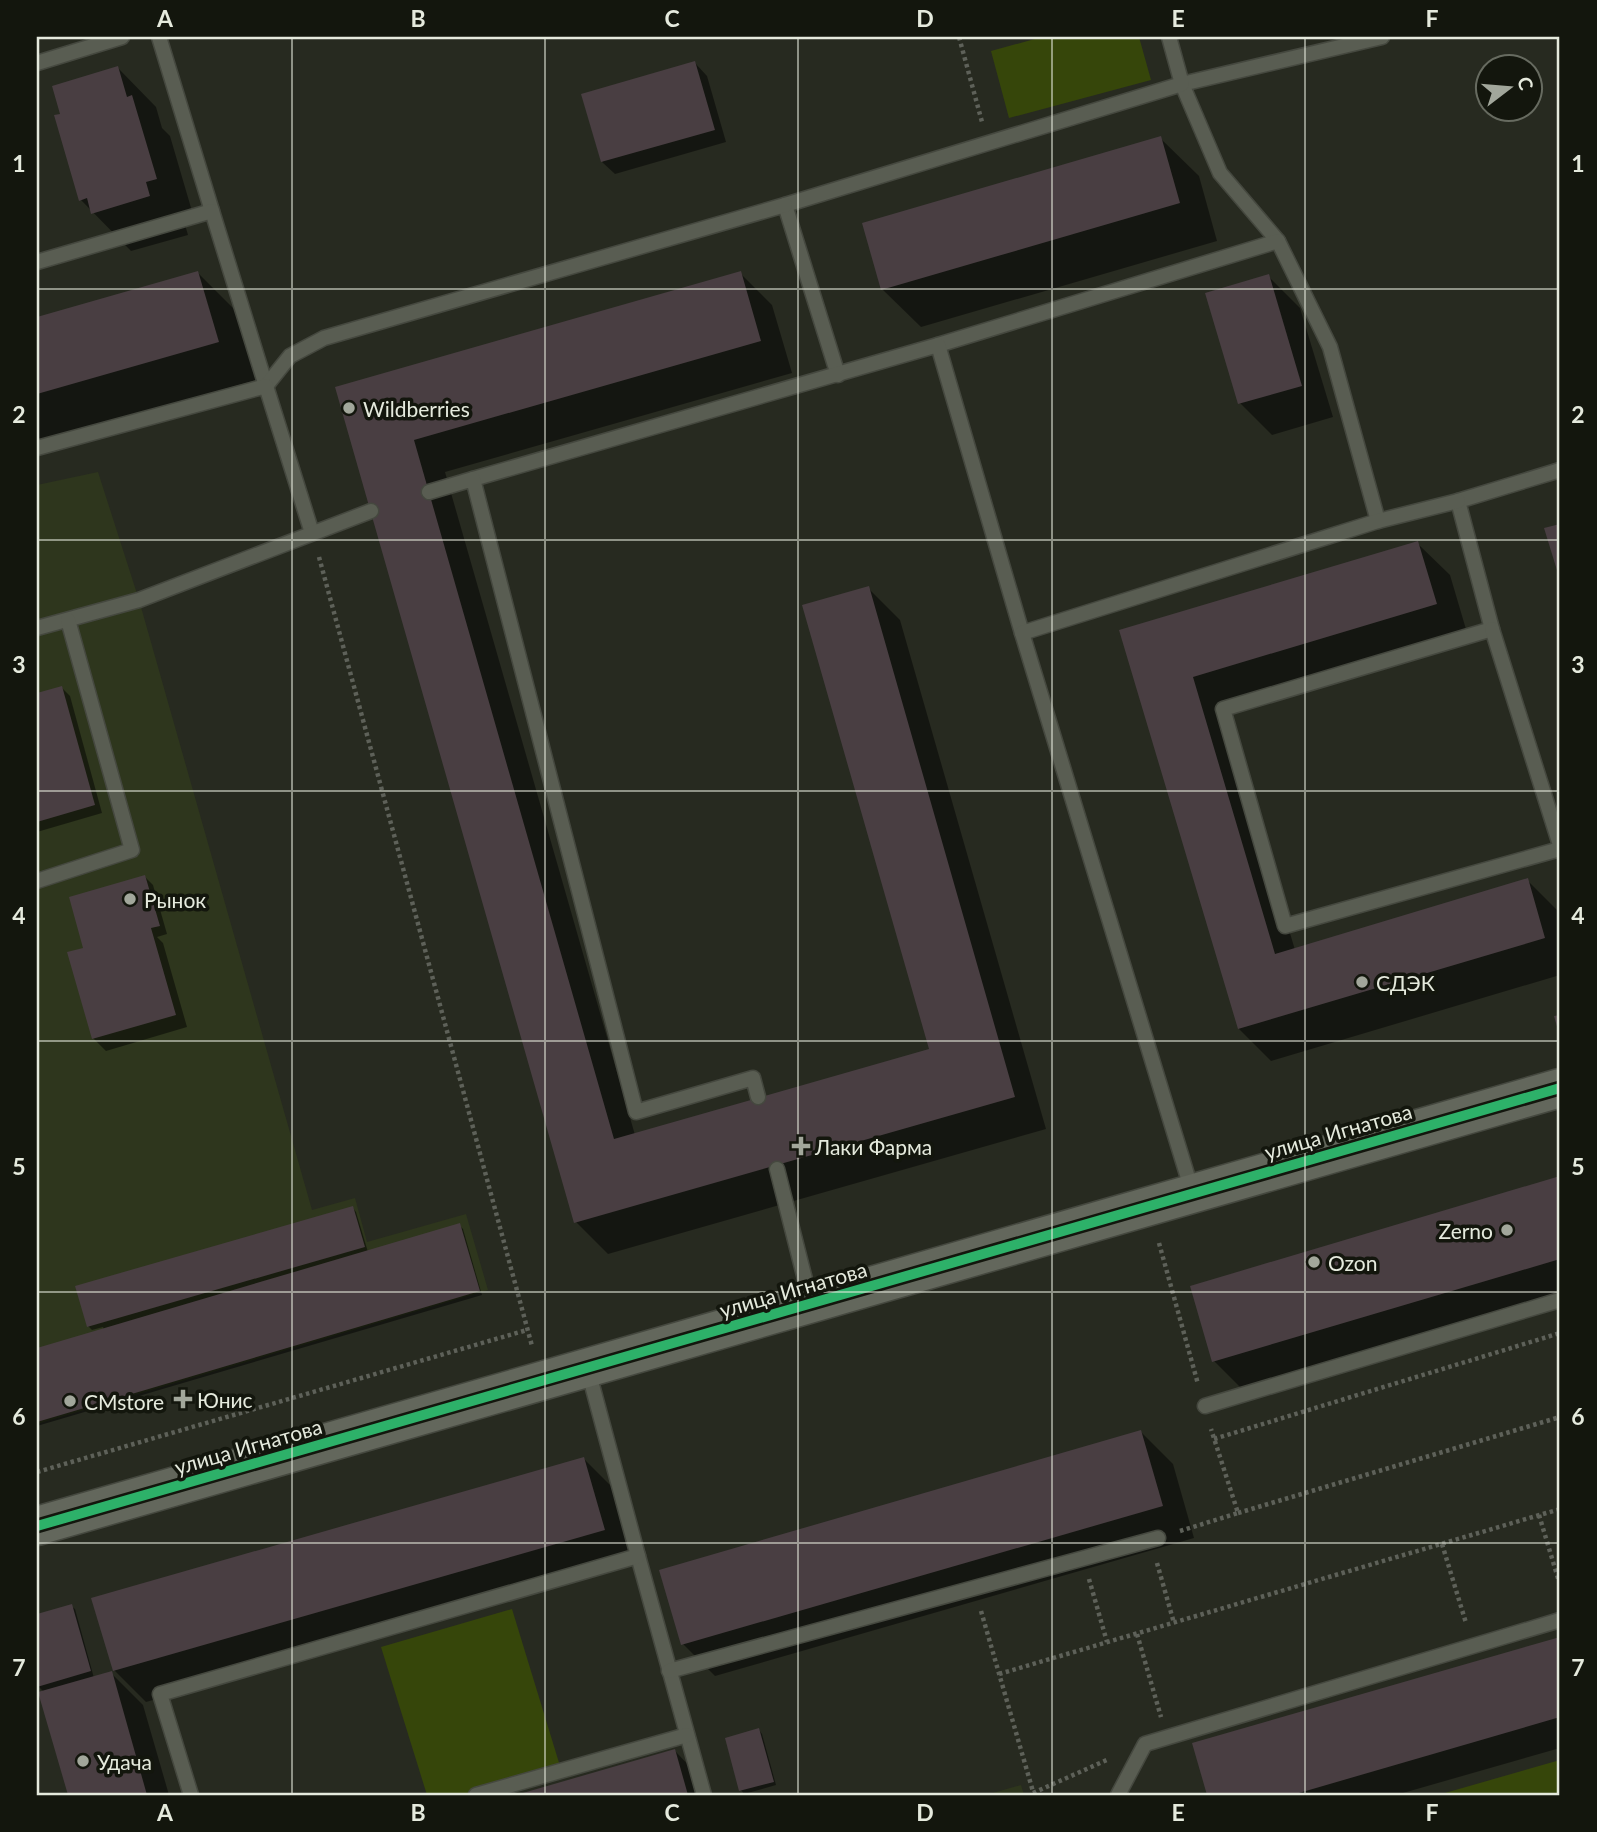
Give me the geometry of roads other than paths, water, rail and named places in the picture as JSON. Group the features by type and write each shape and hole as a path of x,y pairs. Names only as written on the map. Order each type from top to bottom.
{"street":[{"name":"улица Игнатова","path":"37,1526 1560,1088"}],"lane":[{"path":"37,63 122,37"},
{"path":"159,37 312,533"},
{"path":"1169,37 1182,84 1220,173 1278,241 1330,347 1378,521"},
{"path":"37,448 266,386 290,356 324,338 785,205 1182,84 1382,37"},
{"path":"785,205 838,374"},
{"path":"37,262 212,211"},
{"path":"429,492 938,345 1278,241"},
{"path":"938,345 1022,633 1192,1193"},
{"path":"1022,633 1378,521 1458,501 1560,470"},
{"path":"473,479 636,1112 753,1078 758,1097"},
{"path":"1458,501 1492,629 1560,847 1284,926 1223,709 1492,629"},
{"path":"37,628 139,600 371,510"},
{"path":"37,881 132,850 68,620"},
{"path":"778,1169 811,1304"},
{"path":"1205,1406 1560,1300"},
{"path":"588,1369 704,1795"},
{"path":"670,1671 1154,1539"},
{"path":"191,1795 160,1694 638,1556"},
{"path":"1118,1795 1145,1744 1560,1620"},
{"path":"476,1795 687,1735"}],"place":[{"name":"Wildberries","path":"349,408"},
{"name":"Рынок","path":"130,899"},
{"name":"СДЭК","path":"1362,982"},
{"name":"Лаки Фарма","path":"801,1146"},
{"name":"Zerno","path":"1507,1230"},
{"name":"Ozon","path":"1314,1262"},
{"name":"Юнис","path":"183,1399"},
{"name":"CMstore","path":"70,1401"},
{"name":"Удача","path":"83,1761"}]}
